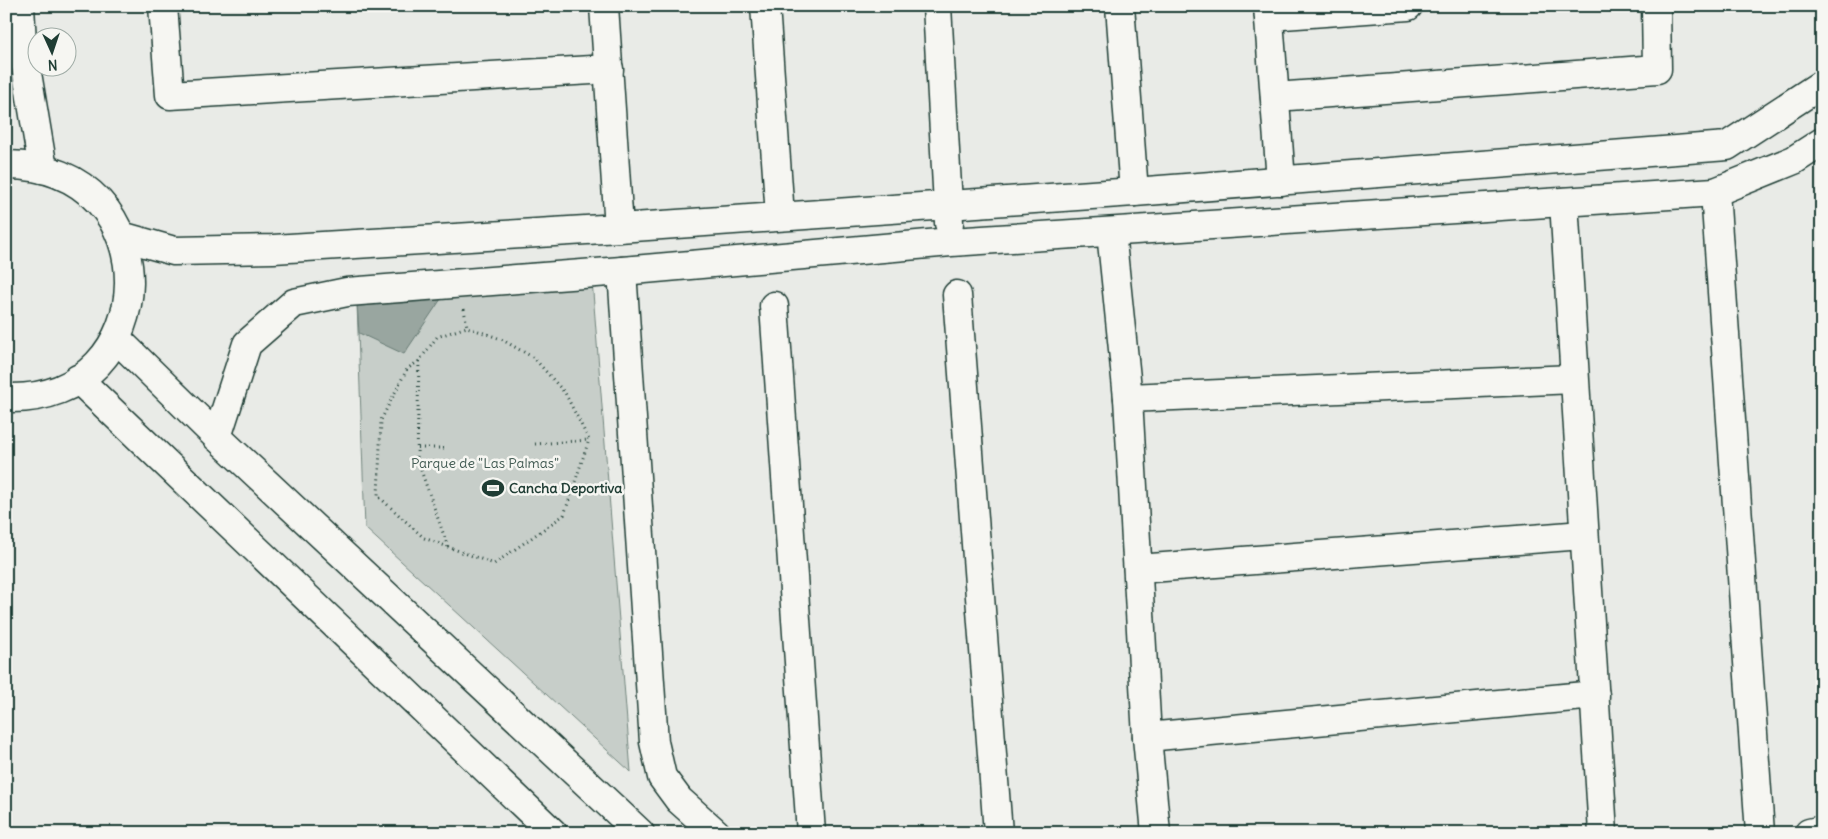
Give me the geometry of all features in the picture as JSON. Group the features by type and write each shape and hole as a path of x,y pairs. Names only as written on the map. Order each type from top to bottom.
{"street":[{"path":"20,6 22,43 44,169"},
{"path":"163,6 170,95 609,69"},
{"path":"604,6 619,228"},
{"path":"764,6 780,216"},
{"path":"937,6 951,242"},
{"path":"1120,6 1134,192"},
{"path":"1281,181 1269,11 1408,6"},
{"path":"1275,97 1657,69 1656,6"},
{"path":"121,236 174,251 273,248 619,228 1134,192 1727,146 1822,84"},
{"path":"216,437 247,344 294,303 347,292 622,271 951,242 1715,192 1794,160 1822,142"},
{"path":"6,165 22,165 44,169 63,176 82,187 98,201 111,217 121,236 128,256 130,277 126,312 116,338 93,368 59,390 39,396 6,398"},
{"path":"1715,192 1760,833"},
{"path":"1564,202 1583,535 1603,833"},
{"path":"1111,232 1128,398 1147,737 1156,833"},
{"path":"622,271 654,742 662,777 679,800 716,833"},
{"path":"957,295 998,833"},
{"path":"774,306 811,833"},
{"path":"116,338 216,437 640,833"},
{"path":"78,379 553,833"},
{"path":"1128,398 1574,379"},
{"path":"1138,569 1583,535"},
{"path":"1147,737 1595,695"},
{"path":"1809,833 1822,830"}],"path":[{"path":"463,300 467,327"},
{"path":"467,327 501,339 534,358 565,393 590,440 564,515 494,564 424,538 378,496 381,420 408,369 419,361 438,337 467,327"},
{"path":"419,361 417,458 448,547"},
{"path":"535,444 590,440"},
{"path":"418,448 445,448"}],"green space":[{"name":"Parque de \"Las Palmas\"","path":"592,280 631,772 365,528 357,303"}],"shaded area":[{"path":"445,293 404,354 359,333 357,303"}],"place":[{"name":"Cancha Deportiva","path":"493,488"}]}
